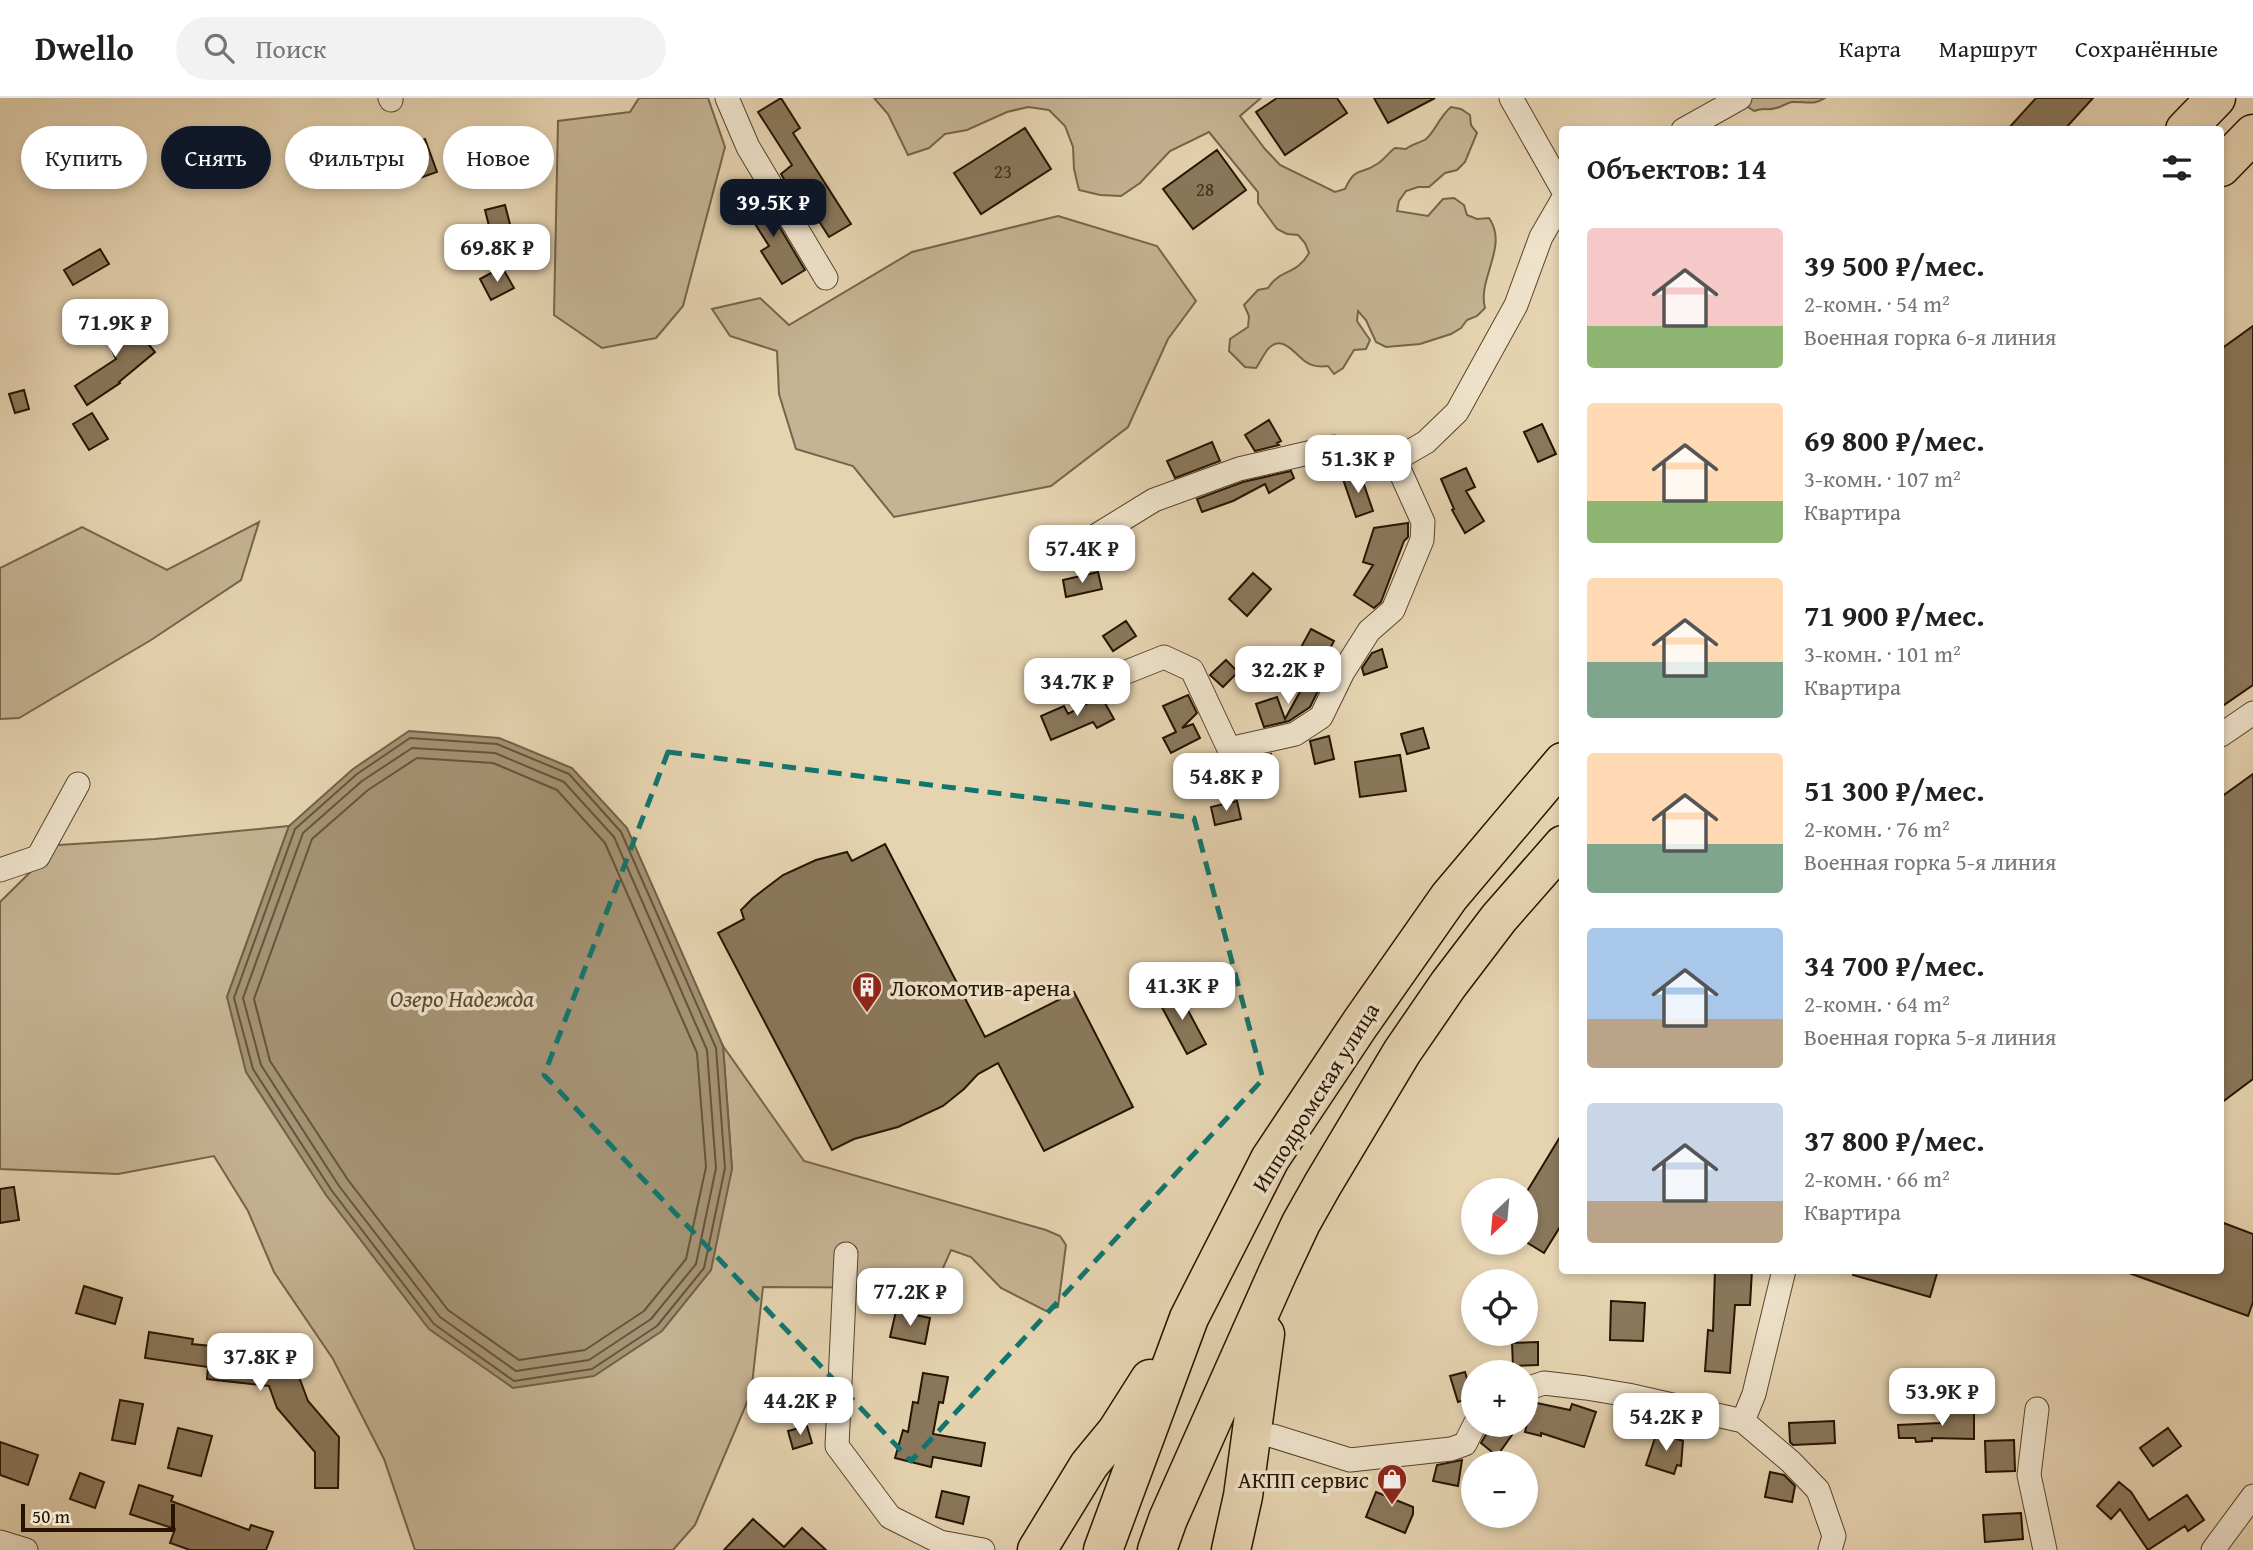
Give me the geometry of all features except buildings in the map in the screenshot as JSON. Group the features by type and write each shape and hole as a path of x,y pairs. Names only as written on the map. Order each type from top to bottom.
{"highway":[{"path":"2189,126 2216,98"},
{"path":"2224,164 2253,134"},
{"name":"Ипподромская улица","path":"1103,1550 1189,1318 1270,1159 1449,897 1559,767"},
{"path":"1157,1550 1168,1519 1301,1223 1363,1115 1448,985 1499,918 1559,850"},
{"path":"1231,1550 1243,1496 1262,1353 1278,1272"},
{"path":"1037,1550 1089,1465 1116,1431 1189,1318"}],"street":[{"path":"727,98 748,147 827,278"},
{"path":"1511,98 1559,183"},
{"path":"1690,126 1740,98"},
{"path":"1089,540 1154,500 1239,469 1334,447 1351,459 1395,460 1426,442 1457,412 1516,305 1541,236 1559,206"},
{"path":"1104,681 1164,657 1192,670 1229,749 1295,734 1321,717 1343,672 1369,631 1393,610 1422,540 1423,522 1395,460"},
{"path":"2224,733 2253,713"},
{"path":"0,870 38,857 78,785"},
{"path":"845,1254 837,1446 890,1517 940,1542 983,1550"},
{"path":"1743,1421 1754,1394 1783,1274"},
{"path":"1538,1385 1544,1383 1628,1395 1743,1421 1791,1462 1818,1490 1834,1536 1830,1550"},
{"path":"2037,1409 2029,1475 2045,1550"},
{"path":"1273,1436 1350,1460 1451,1449 1465,1444 1468,1437"},
{"path":"2213,1550 2253,1496"},
{"path":"0,1542 26,1550"}],"highlighted area":[{"path":"668,752 1194,818 1263,1079 911,1461 544,1075"}],"shaded area":[{"path":"639,98 708,98 725,147 683,306 656,338 602,348 554,315 558,121 630,112"},
{"path":"874,98 1261,98 1240,116 1265,149 1280,165 1335,192 1345,189 1355,174 1382,161 1395,148 1406,149 1426,139 1451,107 1461,109 1470,115 1471,125 1477,133 1465,162 1457,170 1445,173 1429,187 1406,191 1399,201 1397,211 1428,216 1443,199 1454,198 1464,205 1467,215 1477,219 1489,218 1496,240 1485,286 1485,308 1451,334 1420,344 1386,347 1376,342 1366,320 1358,311 1357,321 1370,340 1366,349 1354,350 1343,368 1334,374 1328,366 1311,365 1279,343 1268,349 1256,368 1245,367 1229,351 1230,339 1248,327 1249,316 1244,305 1258,290 1268,288 1299,265 1309,253 1298,235 1277,229 1258,203 1258,192 1209,132 1170,151 1140,183 1121,196 1100,195 1079,190 1073,147 1065,126 1049,110 1028,107 1007,112 967,130 945,134 929,148 908,155 888,114"},
{"path":"1742,98 1825,98 1817,102 1792,102 1773,109 1754,111 1745,105"},
{"path":"1058,216 1157,246 1196,301 1168,339 1128,427 1051,486 894,517 853,466 796,449 779,394 777,351 730,336 712,309 760,298 789,325 912,252"},
{"path":"259,522 241,580 151,640 19,718 0,719 0,568 82,527 167,570"},
{"path":"289,826 227,997 732,1169 723,1046 804,1161 1060,1236 1066,1245 1058,1307 1046,1311 1001,1288 971,1257 951,1250 930,1288 763,1287 751,1393 695,1525 673,1550 415,1550 384,1459 333,1359 274,1272 248,1211 214,1156 118,1174 0,1169 0,902 58,845"}],"water":[{"name":"Озеро Надежда","path":"409,731 499,738 572,768 627,828 723,1046 732,1169 711,1270 662,1331 594,1376 513,1388 429,1329 326,1195 246,1072 227,997 289,826 353,769"}],"place":[{"name":"Локомотив-арена","path":"867,1014"},
{"name":"АКПП сервис","path":"1392,1506"}]}
